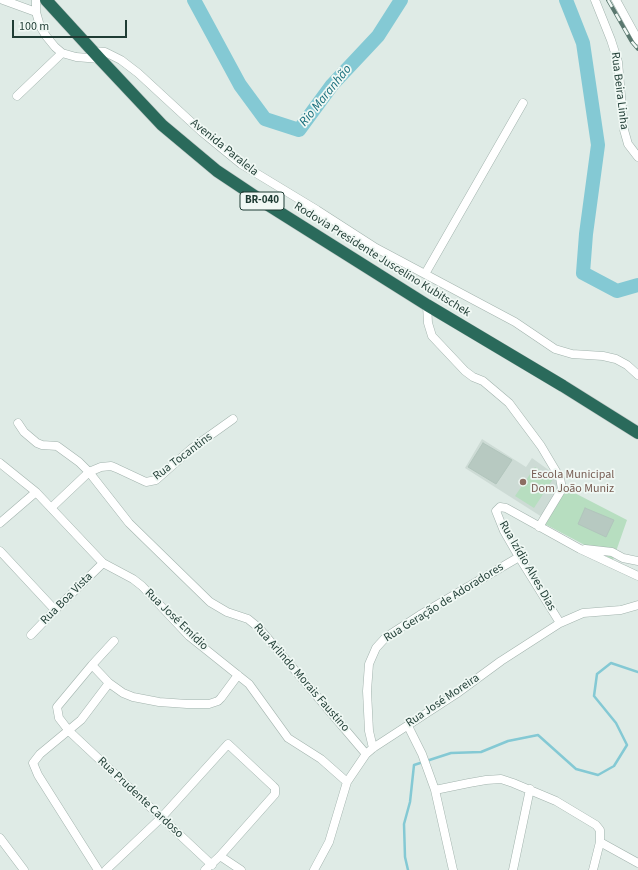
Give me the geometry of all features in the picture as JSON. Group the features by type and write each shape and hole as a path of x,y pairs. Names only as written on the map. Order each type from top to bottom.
{"highway":[{"name":"Rodovia Presidente Juscelino Kubitschek","path":"46,0 162,125 217,171 427,306 635,430"}],"street":[{"path":"3,0 36,12"},
{"path":"17,96 62,53 54,46 40,26 36,12 36,0"},
{"name":"Rua Beira Linha","path":"595,0 618,62 624,130 628,144 638,158"},
{"path":"616,0 638,40"},
{"name":"Avenida Paralela","path":"62,53 76,57 96,55 105,52 121,60 138,73 202,132 241,164 376,248 515,322 554,349 572,354 603,356 616,359 627,365 638,375"},
{"path":"425,274 523,104"},
{"path":"427,306 428,323 432,336 466,372 483,381 509,403 541,446 560,478 562,489 539,527 580,549 638,576"},
{"name":"Rua Tocantins","path":"51,508 89,472 101,467 111,466 144,481 153,481 160,477 191,449 233,420"},
{"name":"Rua Arlindo Morais Faustino","path":"18,423 24,432 37,443 42,445 57,446 79,462 89,472 129,523 210,602 227,612 248,619 259,628 366,754"},
{"name":"Rua José Emídio","path":"0,463 36,492 102,563 133,579 188,636 238,675 252,688 288,738 321,760 347,782"},
{"path":"0,523 36,492"},
{"name":"Rua Izídio Alves Dias","path":"539,527 506,508 497,508 496,511 499,520 519,557 560,623"},
{"path":"580,549 612,552 623,558 638,561"},
{"path":"0,551 55,610"},
{"name":"Rua Geração de Adoradores","path":"373,748 368,731 367,691 369,664 376,648 386,637 403,626 519,557"},
{"name":"Rua Boa Vista","path":"31,635 102,563"},
{"name":"Rua José Moreira","path":"314,870 329,842 347,782 366,754 373,748 456,694 501,661 560,623 583,613 621,610 638,605"},
{"path":"114,641 92,665 109,683 127,695 144,700 187,704 214,703 221,698 238,675"},
{"name":"Rua Prudente Cardoso","path":"92,665 57,708 59,718 69,731 161,818 208,867"},
{"path":"98,870 33,765 36,758 85,716 109,683"},
{"path":"408,726 422,754 435,790 453,870"},
{"path":"106,870 161,818 228,744 273,786 276,791 273,798 208,867"},
{"path":"435,790 469,782 501,779 514,782 556,801 598,826 601,833 600,842 593,870"},
{"path":"513,870 530,789"},
{"path":"0,838 24,870"},
{"path":"600,842 638,863"},
{"path":"220,856 241,870"}],"shaded area":[{"name":"Escola Municipal Dom João Muniz","path":"482,439 526,467 532,458 557,476 561,488 542,517 465,468"}],"green space":[{"path":"535,467 553,479 534,508 515,496"},
{"path":"565,488 627,520 613,560 543,523"}],"building":[{"path":"483,443 512,460 496,484 468,467"},
{"path":"585,508 614,520 606,537 578,524"}],"waterway":[{"name":"Rio Maranhão","path":"194,0 240,85 265,119 299,130 332,85 378,36 401,0"},
{"name":"Rio Maranhão","path":"566,0 583,43 598,145 586,234 583,273 617,291 638,285"},
{"path":"408,870 405,857 404,824 410,802 414,765 451,753 481,752 508,741 538,735 576,769 598,775 614,766 627,745 616,723 594,696 597,674 611,663 638,672"}],"railway":[{"path":"608,0 632,42 638,49"}],"place":[{"name":"Escola Municipal Dom João Muniz","path":"523,482"}]}
